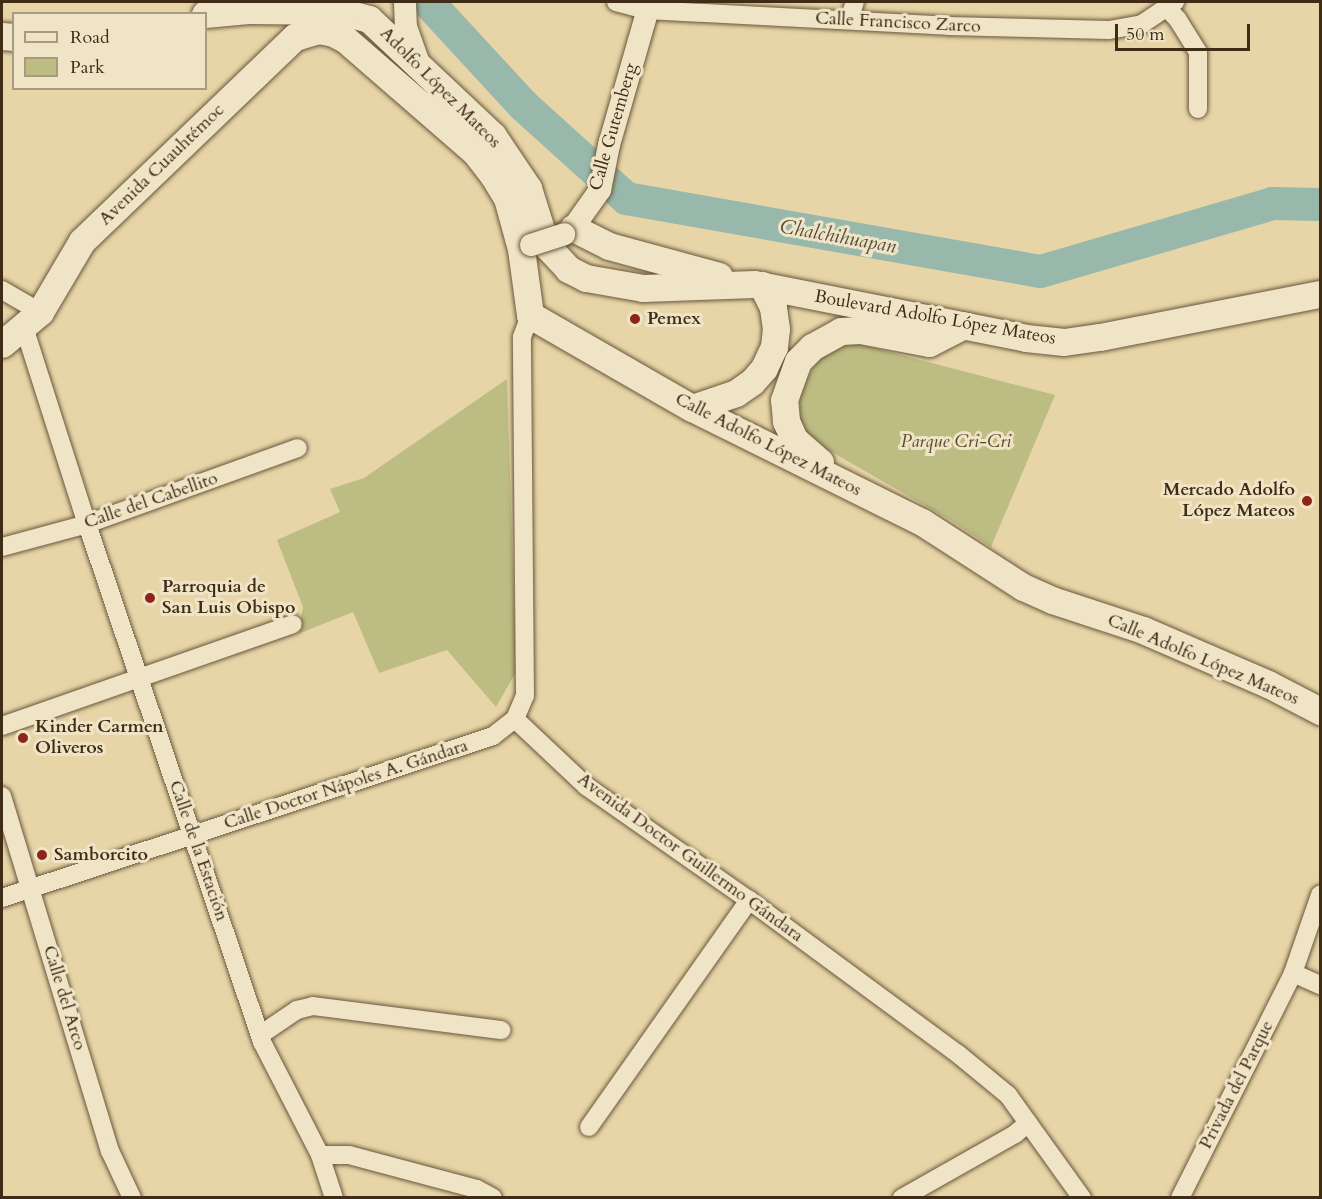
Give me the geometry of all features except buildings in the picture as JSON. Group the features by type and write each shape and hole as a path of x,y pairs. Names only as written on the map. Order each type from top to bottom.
{"main road":[{"path":"207,14 248,10 376,9"},
{"path":"376,9 349,43 475,152 507,198 526,247 530,315"},
{"name":"Adolfo López Mateos","path":"376,9 422,71 493,136 513,163 528,188 546,245 568,269 586,278 643,288 758,285"},
{"name":"Avenida Cuauhtémoc","path":"2,344 32,319 82,241 295,37 318,30 333,33 349,43"},
{"path":"573,226 609,246 758,285 773,307 776,329 774,347 764,368 752,382 736,393 692,408"},
{"name":"Boulevard Adolfo López Mateos","path":"758,285 1026,338 1064,342 1320,294"},
{"path":"808,294 841,331"},
{"name":"Calle Adolfo López Mateos","path":"530,315 692,408 922,522 1023,587 1052,600 1143,630 1268,684 1320,711"},
{"path":"842,482 794,438 786,421 784,400 798,361 812,347 841,331 860,330 929,343 964,325"}],"street":[{"path":"405,2 406,27 422,71"},
{"name":"Calle Francisco Zarco","path":"616,2 948,26 1109,30 1142,24 1171,5"},
{"path":"849,20 855,2"},
{"path":"1171,5 1198,52 1198,109"},
{"name":"Calle Gutemberg","path":"573,226 600,190 609,145 648,6"},
{"path":"526,247 573,226"},
{"path":"2,290 32,319"},
{"path":"515,719 525,696 522,337 530,315"},
{"name":"Calle de la Estación","path":"32,319 87,524 260,1035 320,1155 333,1197"},
{"name":"Calle del Cabellito","path":"2,547 87,524 298,448"},
{"path":"2,726 293,624"},
{"name":"Calle Doctor Nápoles A. Gándara","path":"2,898 493,736 515,719"},
{"name":"Avenida Doctor Guillermo Gándara","path":"515,719 586,786 749,900 958,1054 1008,1095 1082,1197"},
{"name":"Calle del Arco","path":"2,796 110,1151 132,1197"},
{"name":"Privada del Parque","path":"1180,1197 1293,973 1320,895"},
{"path":"589,1127 749,900"},
{"path":"1293,973 1320,985"},
{"path":"260,1035 297,1010 313,1006 501,1030"},
{"path":"902,1197 1016,1134 1028,1123"},
{"path":"320,1155 349,1155 477,1189 493,1197"}],"green space":[{"name":"Parque Cri-Cri","path":"855,343 1055,395 991,547 952,521 811,440 800,422 800,390 819,359 838,348"},
{"path":"507,379 516,672 496,707 447,650 379,673 353,612 298,634 303,607 277,540 340,512 330,489 364,478"}],"waterway":[{"name":"Chalchihuapan","path":"428,2 523,105 626,198 1040,271 1272,203 1320,204"}],"place":[{"name":"Pemex","path":"635,319"},
{"name":"Mercado Adolfo López Mateos","path":"1307,501"},
{"name":"Parroquia de San Luis Obispo","path":"150,598"},
{"name":"Kinder Carmen Oliveros","path":"23,738"},
{"name":"Samborcito","path":"42,855"}]}
